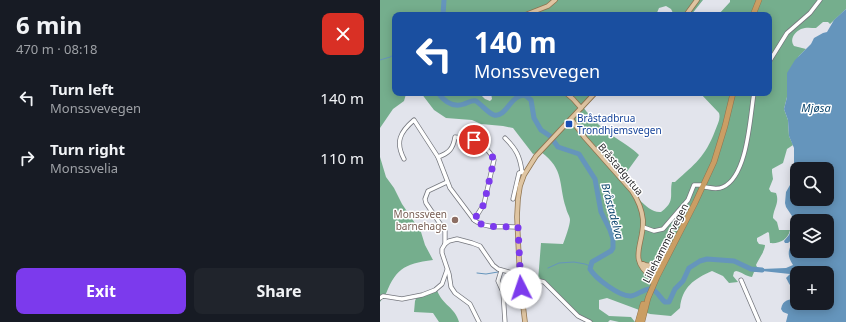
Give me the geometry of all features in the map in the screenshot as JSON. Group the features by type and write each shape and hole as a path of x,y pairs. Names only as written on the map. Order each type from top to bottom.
{"highway":[{"path":"754,12 760,0"},
{"name":"Lillehammervegen","path":"654,279 699,194 711,168 718,150 732,96"},
{"name":"Lillehammervegen","path":"638,322 666,250 699,194"},
{"name":"Lillehammervegen","path":"642,322 644,305"}],"main road":[{"path":"533,12 548,6 555,0"},
{"path":"688,12 697,0"},
{"path":"570,96 581,108"},
{"path":"525,322 520,278 518,227 518,199 524,172 542,149 592,96"},
{"name":"Bråstadgutua","path":"571,119 585,138 632,191 640,206 643,220 639,260"},
{"path":"643,264 650,266 656,264 666,250"},
{"path":"639,260 644,271 654,279"},
{"path":"639,260 654,279"}],"street":[{"path":"772,57 787,33 807,16 820,0"},
{"path":"705,187 712,189 722,188 730,183 738,171 745,154 754,96"},
{"path":"404,159 400,150 400,137 404,130 414,120 438,157 447,182 461,204 474,220 476,222 488,225 518,227"},
{"path":"438,157 451,150 454,146 456,137 474,140 492,156 494,160 484,204 474,220"},
{"path":"505,138 515,149 524,172 520,173 513,199"},
{"path":"445,244 445,231 426,203 425,199 428,191 447,182"},
{"path":"642,227 654,230 663,229 688,200 694,185 701,185"},
{"path":"479,322 471,304 453,290 442,253 442,249 449,241 457,239 480,246 493,265 501,271 520,278 544,282 578,316 590,322"},
{"path":"380,298 383,296 396,299 407,298 435,290 442,284 448,269"},
{"path":"501,271 498,281 503,292 505,322"},
{"path":"741,280 759,322"}],"green space":[{"path":"380,0 703,0 693,12 672,12 666,6 659,8 657,12 392,12 392,96 405,96 404,101 393,109 380,128"},
{"path":"730,0 846,0 846,9 830,24 828,22 823,22 816,28 801,29 792,38 794,46 806,49 799,56 787,76 787,97 784,109 788,120 789,136 793,145 787,149 783,163 772,169 773,179 769,189 771,192 776,193 777,197 773,218 777,222 779,230 790,230 789,233 783,241 777,243 770,243 768,232 757,238 759,244 765,245 765,247 756,265 762,270 754,272 752,277 736,271 734,272 733,276 738,282 729,283 723,276 712,271 694,281 683,294 680,308 671,316 650,314 607,298 599,300 599,309 609,316 631,317 635,322 619,322 610,320 608,322 587,322 580,318 551,287 538,281 541,243 563,244 570,222 566,210 560,177 554,165 541,152 533,154 513,128 481,124 472,120 446,118 434,110 423,96 482,96 490,101 492,99 492,96 592,96 583,107 602,128 639,155 623,178 645,205 656,212 661,212 669,204 672,182 675,182 699,160 711,140 720,118 719,113 703,96 772,96 772,12 721,12 730,2"},
{"path":"380,157 386,177 421,232 425,245 433,260 407,266 401,270 392,281 384,299 380,302"},
{"path":"437,290 442,299 455,313 459,322 439,322 433,313 414,312 417,296"}],"water":[{"name":"Mjøsa","path":"846,9 846,322 786,322 788,314 783,312 781,309 783,303 787,300 790,299 790,310 834,310 834,266 791,266 793,265 789,257 789,254 790,248 790,258 834,258 834,214 791,214 785,203 786,192 790,185 790,206 834,206 834,162 794,162 794,148 789,136 788,120 784,109 787,97 787,73 795,60 811,44 814,38 827,32 834,20"},
{"name":"Mjøsa","path":"790,232 790,241 785,243 784,241"},
{"name":"Mjøsa","path":"790,266 790,274 762,271 762,269 786,268"},
{"name":"Mjøsa","path":"790,274 790,285 786,278"}],"waterway":[{"name":"Bråstadelva","path":"443,12 444,0"},
{"path":"380,60 392,56"},
{"name":"Bråstadelva","path":"440,96 449,103 456,105 476,101 494,115 502,113 516,98 520,96"},
{"name":"Bråstadelva","path":"526,96 531,100 534,118 541,130 550,136 558,147 579,154 595,179 601,212 613,239 613,248 611,251 592,262 590,269 602,282 621,293 631,296 652,289 656,291 665,302 669,302 675,289 683,281 689,268 700,261 707,259 734,261 751,269 762,270"},
{"path":"548,268 559,263 574,262 590,266"},
{"path":"477,273 486,274 498,272"}],"place":[{"name":"Bråstadbrua Trondhjemsvegen","path":"569,124"},
{"name":"Monssveen barnehage","path":"455,220"}],"route":[{"path":"474,140 492,156 494,160 482,210 474,220 476,222 488,225 518,227 521,288"}]}
